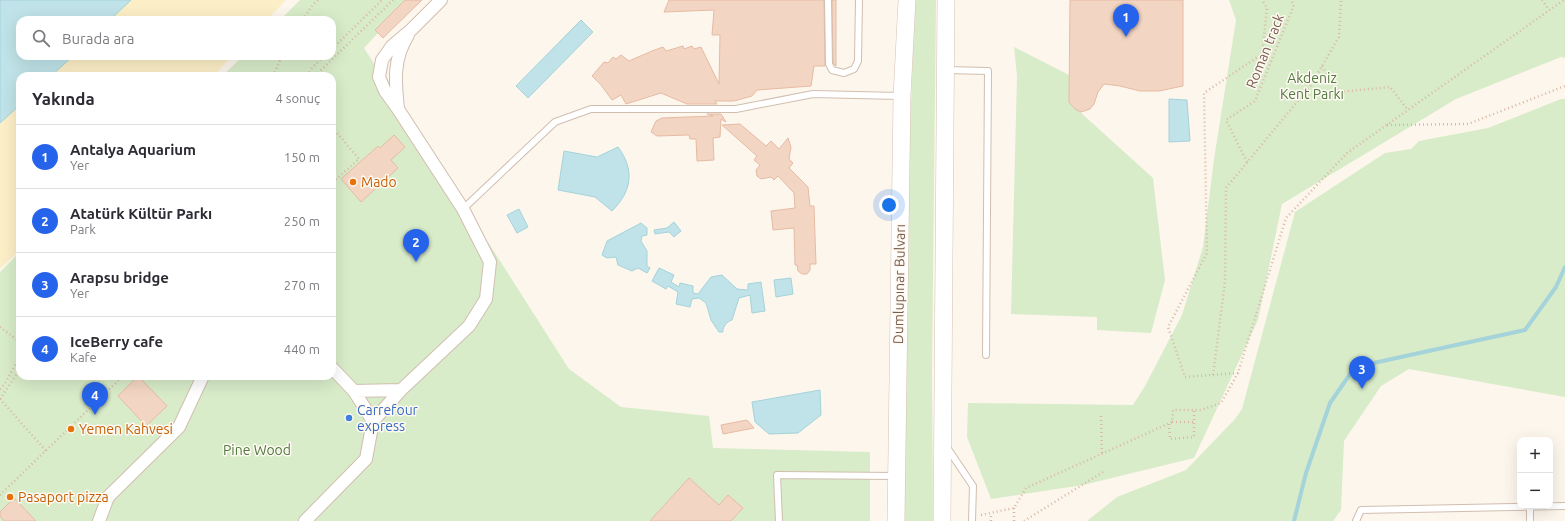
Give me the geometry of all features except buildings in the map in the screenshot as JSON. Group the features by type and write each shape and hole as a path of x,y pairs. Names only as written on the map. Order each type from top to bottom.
{"main road":[{"name":"Dumlupınar Bulvarı","path":"896,521 902,96 907,0"},
{"path":"942,521 946,0"}],"street":[{"path":"305,521 366,459 373,421 401,390 469,326 486,299 490,262 463,209 385,91 379,76 382,60 392,46 412,29 441,0"},
{"path":"398,109 395,80 398,61 401,46 412,29"},
{"path":"336,372 354,391 373,421"},
{"path":"99,521 108,497 179,426 201,380"},
{"path":"354,391 401,390"}],"lane":[{"path":"828,0 829,64 832,70 844,73 854,69 858,61 859,0"},
{"path":"945,70 988,71 986,355"},
{"path":"463,209 555,122 591,109 736,109 813,94 902,96"},
{"path":"942,440 973,486 972,519"},
{"path":"779,521 777,475 896,476"},
{"path":"1553,506 1565,506"},
{"path":"1356,521 1361,510 1517,507"},
{"path":"1530,509 1530,521"}],"path":[{"path":"305,16 318,0"},
{"path":"336,44 382,0"},
{"path":"336,56 393,0"},
{"path":"1238,373 1186,377 1168,327 1206,253 1204,94 1262,54 1267,8 1262,0"},
{"name":"Roman track","path":"1247,162 1226,120 1255,101 1294,5 1291,0"},
{"path":"1213,375 1225,282 1226,188 1312,85 1338,37 1342,0"},
{"path":"1542,0 1549,10"},
{"path":"1194,410 1194,437 1170,439 1170,423 1174,410 1194,410 1201,410 1221,403 1238,373 1286,218 1347,153 1564,0"},
{"path":"275,72 280,60"},
{"path":"310,72 320,60"},
{"path":"319,72 331,60"},
{"path":"1322,66 1339,92 1390,87 1408,110"},
{"path":"1387,125 1468,124 1565,86"},
{"path":"336,132 358,159 336,179"},
{"path":"0,327 16,339"},
{"path":"0,389 4,385 16,364"},
{"path":"16,374 0,399 46,451"},
{"path":"0,495 119,380"},
{"path":"1101,416 1102,454"},
{"path":"1014,521 1014,508 1026,488 1170,423 1194,422"},
{"path":"1024,521 1103,472"},
{"path":"972,519 1014,508"},
{"path":"991,513 991,521"}],"green space":[{"name":"Pine Wood","path":"300,0 409,0 364,48 569,369 621,407 709,416 713,448 870,452 870,521 0,521 0,272 16,256 16,380 336,380 336,72 226,72 239,60 336,60 336,16 284,16"},
{"path":"915,0 936,0 932,371 933,521 903,521 909,156"},
{"name":"Akdeniz Kent Parkı","path":"1229,0 1565,0 1565,58 1561,57 1456,99 1282,204 1258,320 1194,458 1083,485 991,499 967,437 968,403 1133,405 1145,386 1182,315 1203,247 1214,159 1236,20"},
{"path":"1014,47 1069,75 1069,102 1153,178 1165,280 1151,333 1097,330 1097,317 1011,314 1017,76"},
{"path":"1561,99 1565,99 1565,397 1409,369 1381,386 1344,441 1341,510 1333,521 1087,521 1117,497 1186,470 1235,419 1242,409 1295,212 1385,153 1411,149 1419,141 1488,128"}],"sand":[{"path":"131,0 286,0 271,16 114,16"},
{"path":"69,60 228,60 217,72 55,72"},
{"path":"16,109 16,254 0,269 0,123"}],"water":[{"path":"0,0 131,0 114,16 16,16 16,60 69,60 55,72 16,72 16,109 0,123"},
{"path":"581,20 593,32 528,98 516,86"},
{"path":"1169,99 1187,100 1190,141 1169,142"},
{"path":"618,147 627,164 629,180 624,196 612,211 595,197 558,190 564,151 597,157"},
{"path":"519,209 528,227 517,233 507,215"},
{"path":"674,222 681,231 674,237 669,232 655,234 654,230 667,228"},
{"path":"641,223 647,228 647,235 642,236 641,241 647,251 647,266 650,268 647,273 638,268 632,271 618,265 616,257 607,258 602,255 607,241"},
{"path":"659,268 674,275 671,282 679,287 680,283 693,286 693,293 698,294 711,277 722,275 737,289 748,290 748,284 761,282 765,311 752,313 750,295 739,298 732,320 725,325 723,332 719,332 711,320 706,303 699,298 692,299 690,307 676,304 678,292 668,286 666,289 652,281"},
{"path":"791,278 793,294 776,297 774,280"},
{"path":"820,390 821,415 798,433 769,434 755,422 752,402"}],"waterway":[{"path":"1294,521 1306,473 1330,403 1355,367 1525,330 1556,287 1565,267"}],"place":[{"name":"Antalya Aquarium","path":"1126,37"},
{"name":"Mado","path":"353,182"},
{"name":"Atatürk Kültür Parkı","path":"416,262"},
{"name":"Arapsu bridge","path":"1362,389"},
{"name":"IceBerry cafe","path":"95,415"},
{"name":"Carrefour express","path":"349,418"},
{"name":"Yemen Kahvesi","path":"71,429"},
{"name":"Pasaport pizza","path":"10,497"}]}
